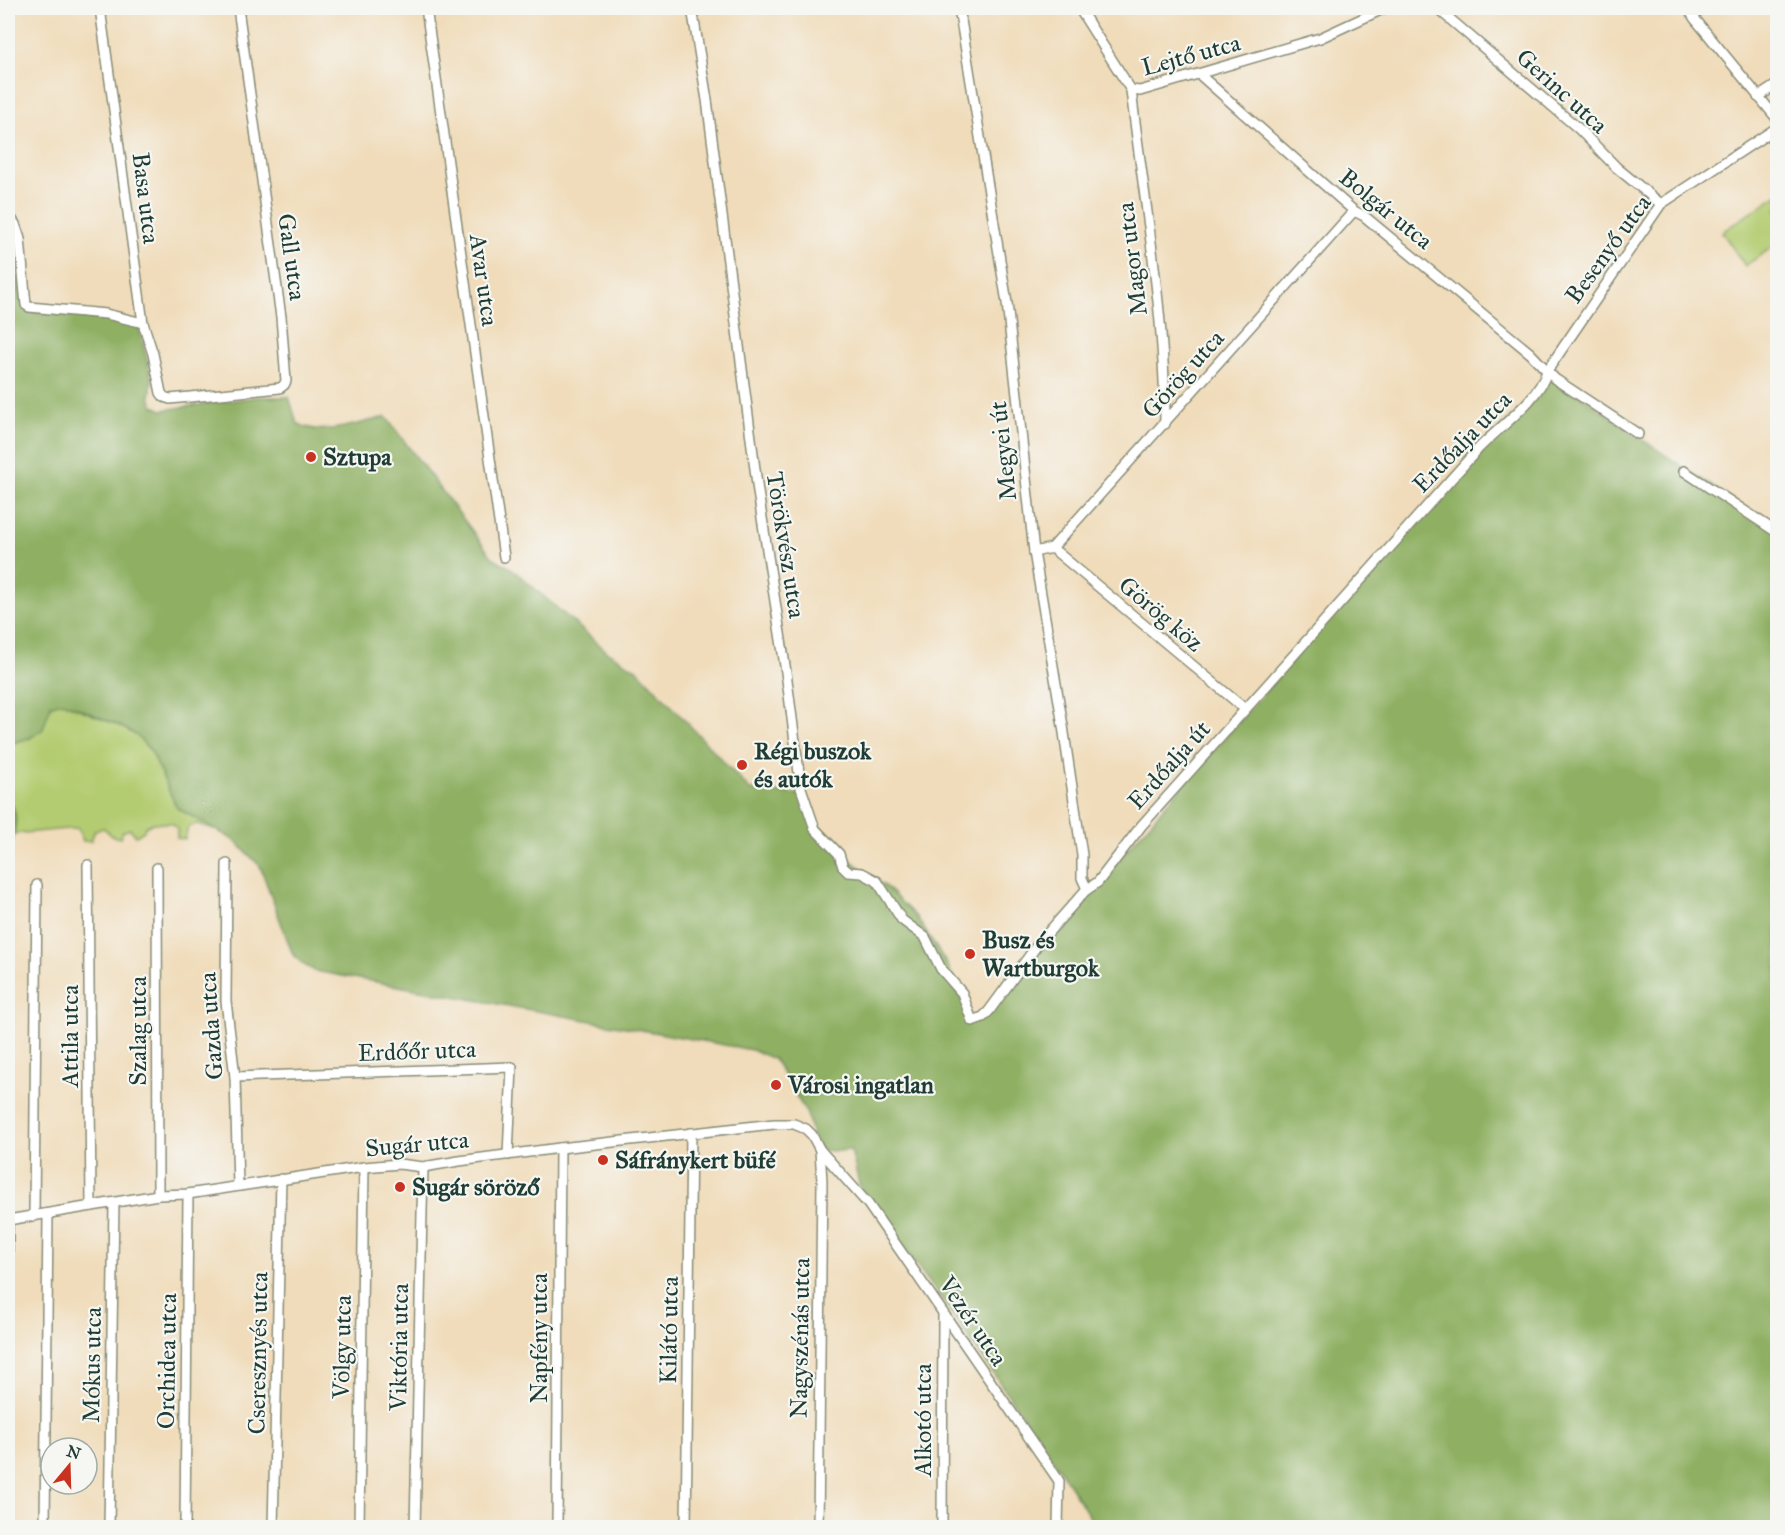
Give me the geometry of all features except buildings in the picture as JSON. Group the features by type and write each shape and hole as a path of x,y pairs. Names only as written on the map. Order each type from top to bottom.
{"street":[{"name":"Basa utca","path":"100,8 143,323 153,354 161,392"},
{"name":"Gall utca","path":"161,392 166,398 174,399 280,388 286,381 280,317 238,8"},
{"name":"Avar utca","path":"426,8 504,557"},
{"name":"Törökvész utca","path":"692,8 707,100 758,492 786,672 801,788 815,828 839,854 843,867 848,872 865,874 879,882 899,916 908,926 925,937 942,969 961,990 972,1021"},
{"name":"Megyei út","path":"960,8 1006,303 1034,552 1082,855 1082,878 1087,889"},
{"name":"Lejtő utca","path":"1078,8 1131,90 1140,91 1320,38 1385,8"},
{"name":"Gerinc utca","path":"1437,8 1579,129 1617,168 1661,204"},
{"path":"1688,8 1778,120"},
{"name":"Bolgár utca","path":"1200,75 1354,211 1364,216 1530,353 1560,382 1638,434"},
{"path":"1758,97 1778,84"},
{"name":"Magor utca","path":"1131,90 1158,301 1165,381 1165,424"},
{"name":"Besenyő utca","path":"1547,371 1661,204 1778,127"},
{"name":"Görög utca","path":"1052,548 1354,211"},
{"path":"8,214 15,224 20,239 26,305 106,314 143,323"},
{"name":"Erdőalja utca","path":"1400,536 1478,449 1533,396 1547,371"},
{"path":"1684,471 1778,533"},
{"name":"Erdőalja út","path":"972,1021 989,1011 1038,944 1087,889 1098,882 1142,825 1400,536"},
{"path":"1034,552 1052,548"},
{"name":"Görög köz","path":"1052,548 1245,709"},
{"name":"Gazda utca","path":"227,864 226,1000 235,1077 238,1186"},
{"name":"Attila utca","path":"88,865 91,1206"},
{"name":"Szalag utca","path":"157,868 158,1195"},
{"path":"34,1216 37,885"},
{"name":"Erdőőr utca","path":"235,1077 512,1067 508,1155"},
{"name":"Sugár utca","path":"8,1220 158,1195 188,1194 364,1167 399,1164 423,1167 560,1148 774,1124 800,1126 812,1135 820,1150"},
{"name":"Kilátó utca","path":"686,1527 691,1132"},
{"name":"Napfény utca","path":"556,1527 560,1148"},
{"name":"Vezér utca","path":"820,1150 868,1204 1059,1480 1058,1527"},
{"name":"Nagyszénás utca","path":"818,1527 822,1181 820,1150"},
{"name":"Völgy utca","path":"359,1527 364,1167"},
{"name":"Viktória utca","path":"415,1527 423,1167"},
{"name":"Cseresznyés utca","path":"273,1527 281,1179"},
{"name":"Orchidea utca","path":"184,1527 188,1194"},
{"name":"Mókus utca","path":"109,1527 114,1203"},
{"path":"45,1527 48,1214"},
{"path":"8,1220 8,1258"},
{"name":"Alkotó utca","path":"942,1527 944,1313"}],"green space":[{"path":"1777,195 1777,244 1745,266 1722,232"},
{"path":"8,216 18,239 21,301 26,310 124,322 139,327 152,380 150,397 154,406 162,410 257,397 289,397 297,423 307,427 340,428 386,417 492,557 511,568 609,653 638,670 750,790 805,795 810,813 830,845 886,887 917,918 947,964 972,1021 978,1019 1478,449 1526,404 1547,371 1637,436 1777,530 1777,1527 1096,1527 1064,1476 954,1316 860,1188 851,1150 820,1150 812,1135 807,1114 774,1059 752,1050 315,971 304,965 293,955 260,866 234,840 177,808 151,751 136,735 62,702 51,705 43,729 30,738 8,744"},
{"path":"62,702 136,735 151,751 177,808 218,830 196,824 188,827 185,839 177,838 177,828 172,823 153,823 136,836 130,829 122,832 121,838 112,836 104,828 95,830 91,841 83,841 78,828 13,834 14,816 8,801 8,744 30,738 51,705"},
{"path":"8,801 16,818 8,855"}],"place":[{"name":"Sztupa","path":"311,457"},
{"name":"Régi buszok és autók","path":"742,765"},
{"name":"Busz és Wartburgok","path":"970,954"},
{"name":"Városi ingatlan","path":"776,1085"},
{"name":"Sáfránykert büfé","path":"603,1160"},
{"name":"Sugár söröző","path":"400,1187"}]}
